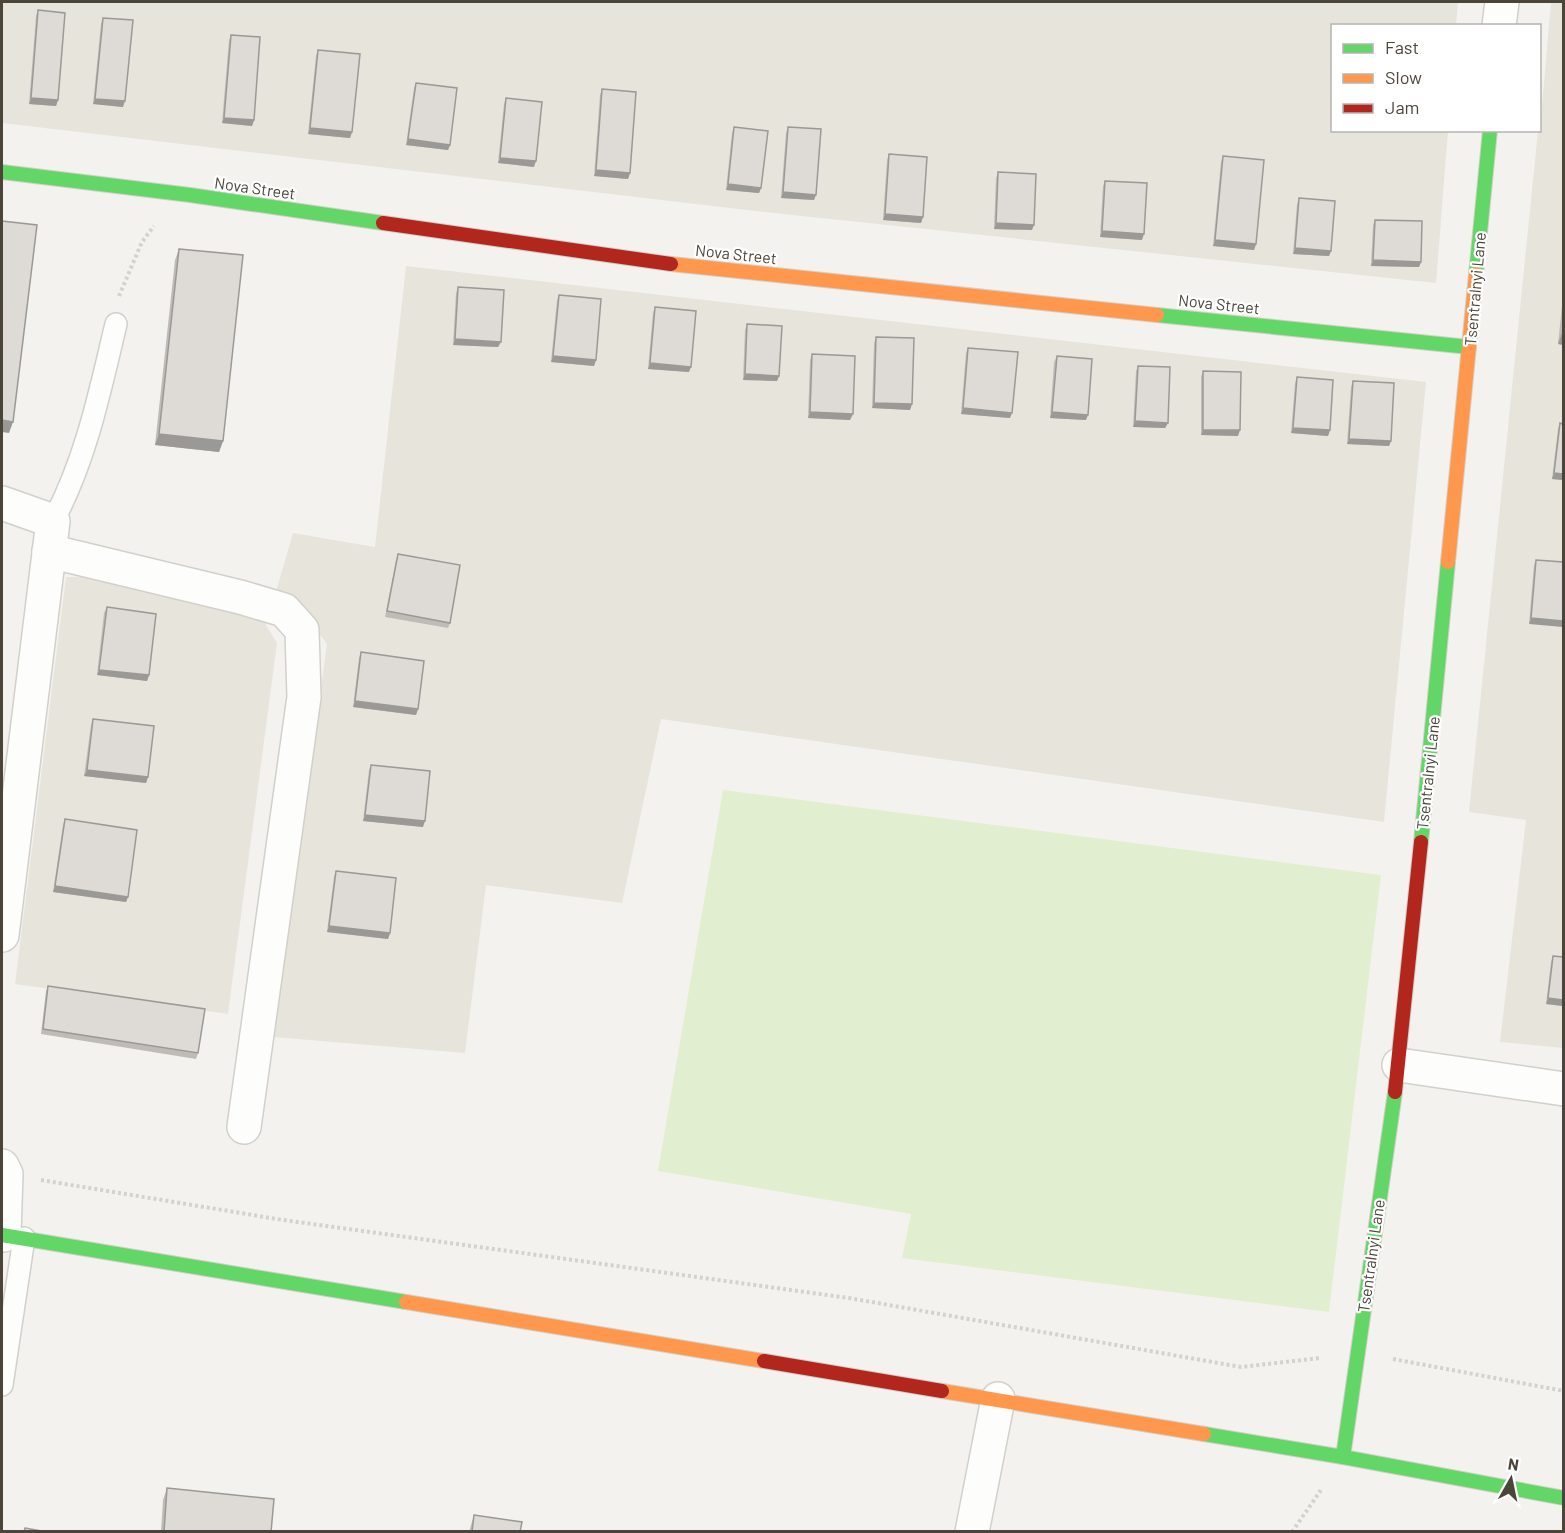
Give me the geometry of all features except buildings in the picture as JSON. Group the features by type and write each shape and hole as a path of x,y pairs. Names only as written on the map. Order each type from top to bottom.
{"street":[{"path":"1500,24 1502,2"},
{"name":"Tsentralnyi Lane","path":"1343,1457 1399,1065 1490,132"},
{"name":"Nova Street","path":"2,172 190,195 677,265 1469,347"},
{"path":"2,502 51,536 284,610 302,630 304,697 243,1127"},
{"path":"2,935 51,536"},
{"path":"1399,1065 1563,1089"},
{"path":"4,1170 10,1236 1343,1457 1563,1498"},
{"path":"972,1532 998,1399"}],"lane":[{"path":"51,536 93,421 116,324"},
{"path":"2,1385 10,1236"}],"path":[{"path":"116,324 120,294 142,242 165,213 190,195"},
{"path":"4,1170 283,1220 849,1298 1240,1367 1330,1357"},
{"path":"1385,1358 1563,1391"},
{"path":"1292,1532 1343,1457"}],"shaded area":[{"path":"2,2 1458,2 1456,24 1331,24 1331,132 1448,132 1436,283 773,213 2,123"},
{"path":"1551,2 1563,2 1563,1048 1500,1042 1526,820 1469,812"},
{"path":"406,266 1426,382 1384,822 661,719 622,903 486,885 465,1053 273,1037 327,644 297,604 275,595 293,533 375,547"},
{"path":"66,577 89,577 263,620 277,643 228,1014 15,984"}],"green space":[{"path":"723,790 1381,875 1329,1312 902,1258 911,1214 658,1171"}],"traffic: fast":[{"path":"1476,274 1490,132"},
{"path":"2,172 190,195 383,223"},
{"path":"1157,315 1469,347"},
{"path":"1421,842 1448,562"},
{"path":"1343,1457 1395,1092"},
{"path":"2,1235 406,1302"},
{"path":"1204,1434 1564,1498"}],"traffic: slow":[{"path":"671,264 1157,315"},
{"path":"1448,562 1476,274"},
{"path":"406,1302 764,1361"},
{"path":"942,1391 1204,1434"}],"traffic: jam":[{"path":"383,223 671,264"},
{"path":"1395,1092 1421,842"},
{"path":"764,1361 942,1391"}]}
